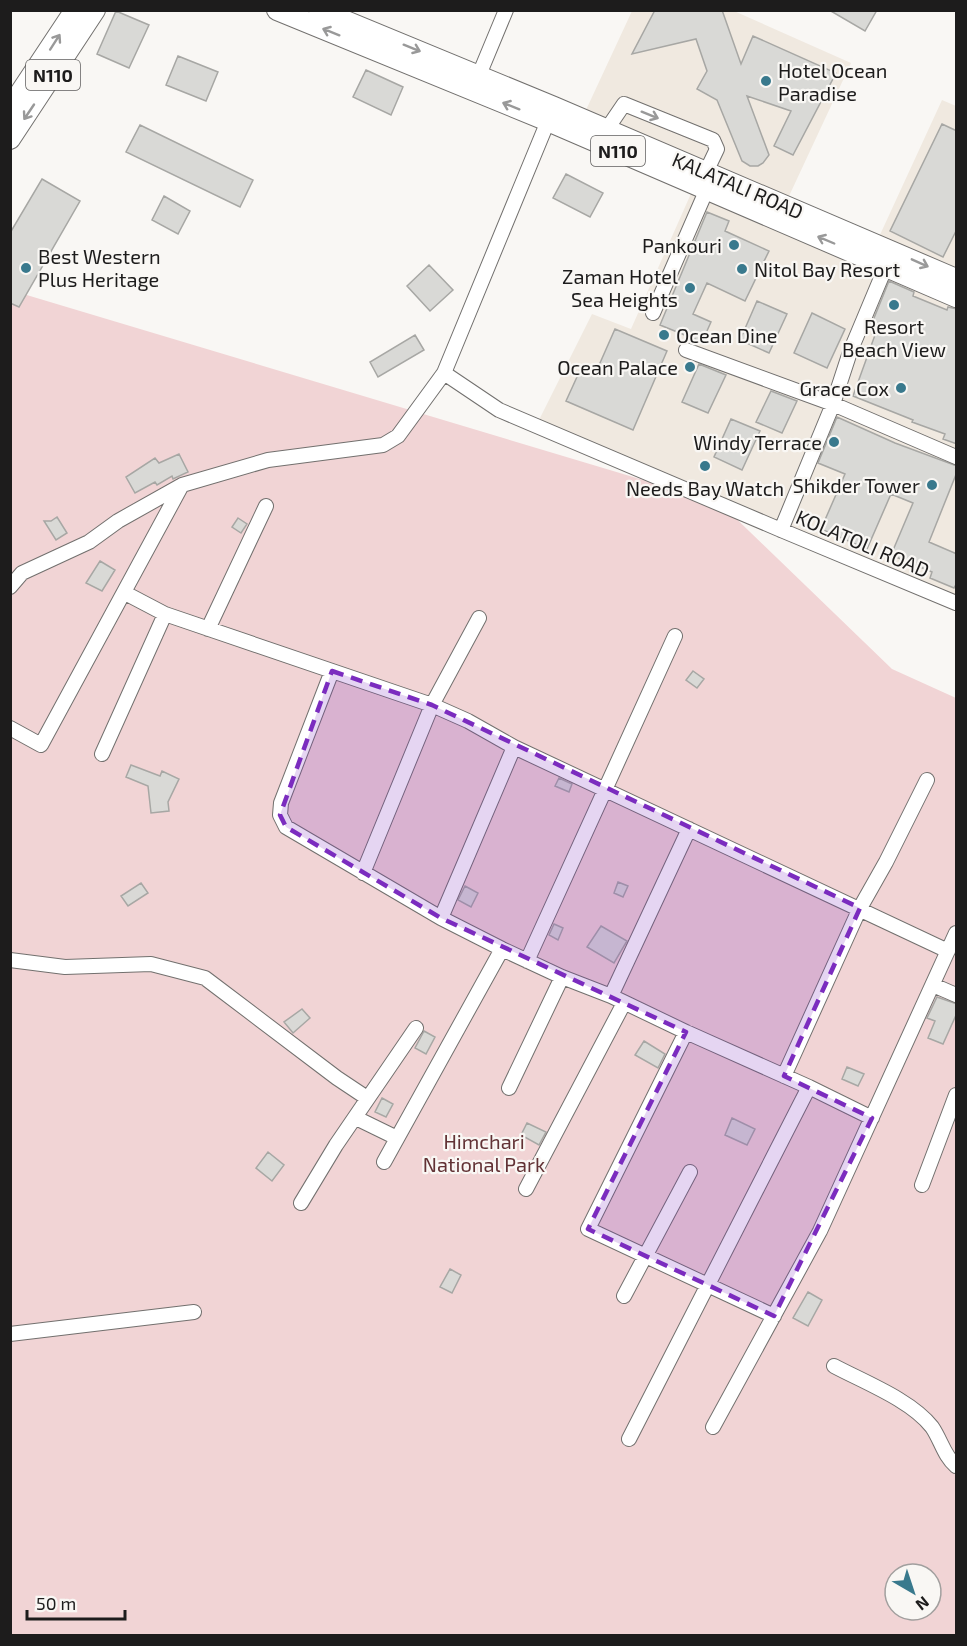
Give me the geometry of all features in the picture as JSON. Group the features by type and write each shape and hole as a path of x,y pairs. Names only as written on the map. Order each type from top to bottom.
{"highway":[{"name":"N110","path":"10,108 75,10"},
{"name":"N110","path":"10,140 95,10"},
{"name":"KALATALI ROAD","path":"277,10 548,121 957,279"},
{"name":"KALATALI ROAD","path":"319,10 608,129 706,181 957,297"}],"street":[{"path":"479,75 506,10"},
{"path":"608,129 624,104 713,140 717,149 653,313"},
{"path":"10,587 22,573 89,542 118,521 182,485 268,460 383,445 398,436 444,373 548,121"},
{"name":"KOLATOLI ROAD","path":"886,266 781,531 957,603"},
{"path":"686,350 833,404 957,457"},
{"path":"444,373 499,410 781,531"},
{"path":"10,728 40,745 182,485"},
{"path":"208,629 266,506"},
{"path":"125,593 165,614 432,705 604,790 948,951"},
{"path":"102,754 165,614"},
{"path":"363,873 432,705 479,618"},
{"path":"527,961 675,636"},
{"path":"332,671 281,803 280,815 286,827 441,918 502,949 562,977 611,996 872,1118"},
{"path":"441,918 514,747"},
{"path":"784,1076 860,908 927,780"},
{"path":"611,996 689,829"},
{"path":"713,1427 820,1230 957,933"},
{"path":"384,1162 502,949"},
{"path":"10,960 65,967 151,964 205,978 337,1078 368,1098"},
{"path":"509,1088 562,977"},
{"path":"933,985 957,995"},
{"path":"526,1189 624,1002"},
{"path":"301,1203 336,1145 416,1028"},
{"path":"686,1032 588,1229 774,1316"},
{"path":"629,1439 809,1087"},
{"path":"922,1185 957,1095"},
{"path":"356,1118 397,1138"},
{"path":"624,1296 690,1172"},
{"path":"10,1334 194,1312"},
{"path":"834,1366 895,1398 916,1412 932,1428 944,1451 957,1466"}],"highlighted area":[{"path":"332,671 432,705 860,908 784,1076 872,1118 774,1316 588,1229 686,1032 441,918 286,827 280,815"}],"shaded area":[{"path":"632,11 734,11 851,63 783,209 873,250 942,100 956,106 956,607 536,426 592,314 631,329 697,180 579,125"}],"green space":[{"name":"Himchari National Park","path":"10,290 720,503 892,669 956,698 956,1635 11,1635"}],"building":[{"name":"Hotel Ocean Paradise","path":"655,10 722,10 741,64 753,36 836,73 793,155 774,146 791,111 747,96 769,155 758,166 750,166 742,161 717,100 697,89 707,71 696,39 632,54"},
{"path":"829,10 877,10 865,31"},
{"path":"116,11 149,25 129,68 97,54"},
{"path":"178,56 218,72 206,101 166,85"},
{"path":"366,70 403,87 391,115 353,97"},
{"path":"942,124 957,131 957,229 943,257 890,231"},
{"path":"140,125 253,180 240,207 126,152"},
{"path":"566,174 603,193 590,217 553,198"},
{"name":"Best Western Plus Heritage","path":"42,179 80,201 19,307 10,303 10,233"},
{"path":"164,196 190,211 178,234 152,220"},
{"path":"707,212 729,221 725,231 769,251 745,301 707,283 693,314 711,322 702,342 660,325"},
{"path":"429,265 453,290 430,311 407,286"},
{"path":"889,281 914,292 913,296 947,310 948,307 957,309 957,444 943,439 945,434 853,396 875,335 872,334 876,325 872,323"},
{"path":"757,301 787,314 769,353 740,340"},
{"path":"812,313 845,329 827,368 794,353"},
{"path":"615,329 667,351 633,430 566,401 582,366 596,372"},
{"path":"415,335 424,350 378,377 370,362"},
{"path":"699,364 726,375 708,413 682,402"},
{"path":"771,391 797,401 782,433 756,422"},
{"path":"837,417 895,443 957,466 957,472 929,542 957,554 957,583 954,588 930,578 932,572 891,555 913,503 891,494 867,549 821,529 845,474 818,463"},
{"path":"731,419 760,431 742,470 714,457"},
{"path":"179,454 188,472 173,479 172,476 157,485 155,482 135,493 126,477 155,458 159,463"},
{"path":"57,517 67,533 56,540 44,521 51,521"},
{"path":"238,518 247,524 241,533 232,527"},
{"path":"100,561 115,570 102,591 86,583"},
{"path":"693,671 704,679 697,688 686,680"},
{"path":"131,765 160,776 162,771 179,779 168,802 169,811 151,813 148,786 126,777"},
{"path":"559,778 572,784 569,792 555,786"},
{"path":"618,882 628,886 623,897 614,893"},
{"path":"141,883 148,893 128,906 121,896"},
{"path":"465,886 478,893 471,907 458,900"},
{"path":"554,924 563,928 558,940 549,935"},
{"path":"601,926 627,941 614,963 587,947"},
{"path":"937,997 957,1004 957,1013 943,1044 928,1038 935,1021 927,1018"},
{"path":"302,1009 310,1018 293,1033 284,1022"},
{"path":"424,1031 435,1037 426,1054 415,1048"},
{"path":"644,1041 665,1054 658,1068 635,1055"},
{"path":"847,1067 864,1074 858,1086 842,1079"},
{"path":"382,1098 393,1104 386,1117 375,1112"},
{"path":"732,1118 755,1129 747,1145 725,1135"},
{"path":"527,1123 546,1132 539,1145 521,1135"},
{"path":"268,1152 284,1165 272,1181 256,1168"},
{"path":"450,1269 461,1275 452,1293 440,1287"},
{"path":"808,1292 822,1300 808,1326 793,1318"}],"place":[{"name":"Hotel Ocean Paradise","path":"766,81"},
{"name":"Pankouri","path":"734,245"},
{"name":"Best Western Plus Heritage","path":"26,268"},
{"name":"Nitol Bay Resort","path":"742,269"},
{"name":"Zaman Hotel Sea Heights","path":"690,288"},
{"name":"Resort Beach View","path":"894,305"},
{"name":"Ocean Dine","path":"664,335"},
{"name":"Ocean Palace","path":"690,367"},
{"name":"Grace Cox","path":"901,388"},
{"name":"Windy Terrace","path":"834,442"},
{"name":"Needs Bay Watch","path":"705,466"},
{"name":"Shikder Tower","path":"932,485"}]}
